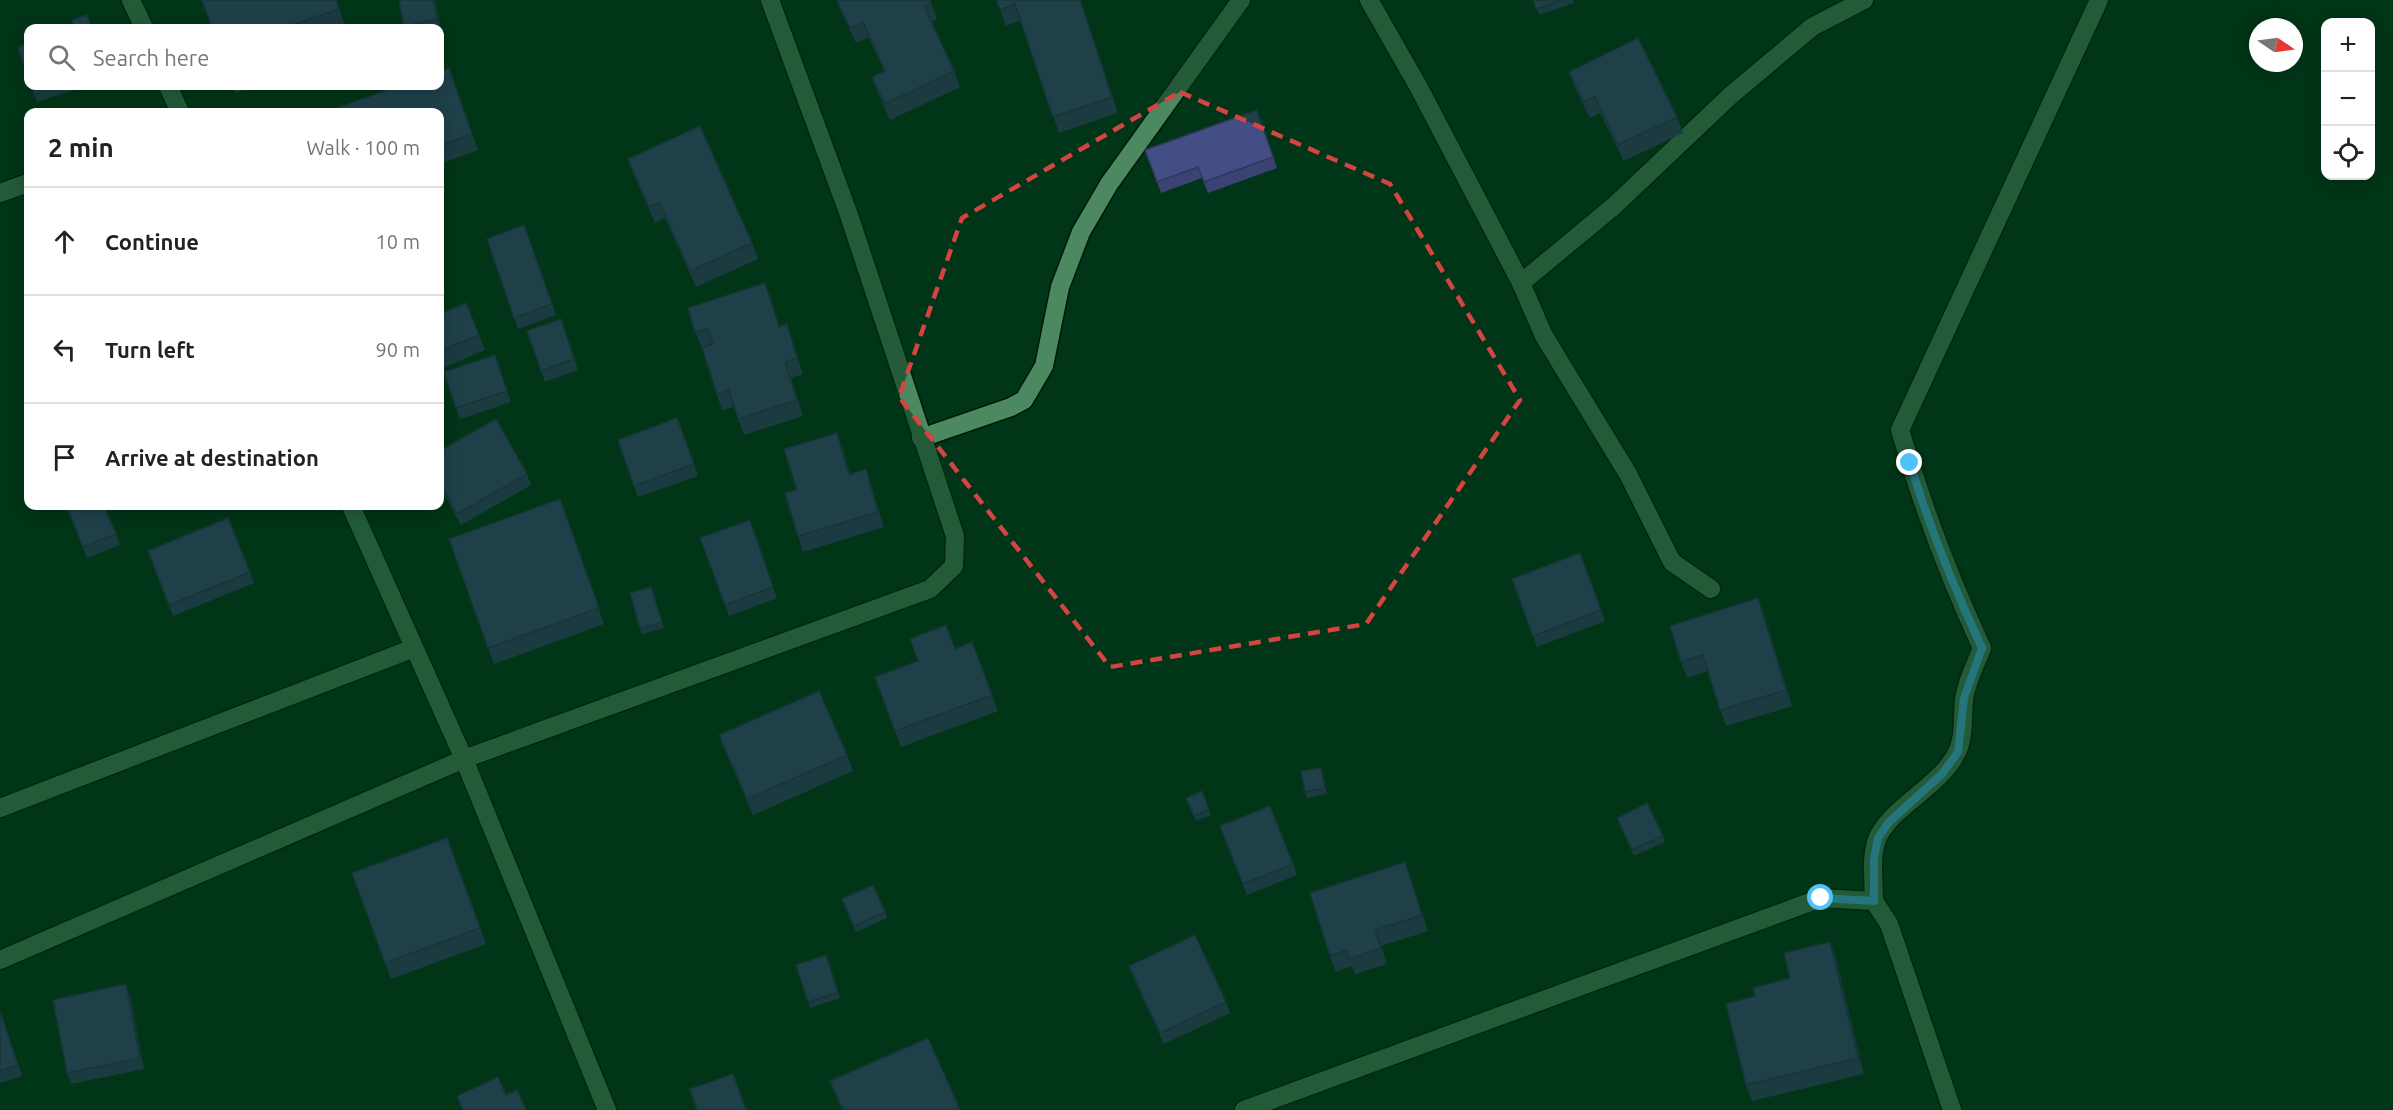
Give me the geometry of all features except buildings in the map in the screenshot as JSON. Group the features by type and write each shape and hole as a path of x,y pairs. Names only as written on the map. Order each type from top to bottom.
{"street":[{"path":"131,0 142,24"},
{"path":"0,960 464,759 930,589 954,566 955,536 849,214 770,0"},
{"path":"921,438 1011,407 1024,400 1044,366 1060,287 1081,232 1109,184 1241,0"},
{"path":"1369,0 1418,86 1521,283 1544,336 1628,474 1672,562 1711,590"},
{"path":"1521,283 1614,206 1730,96 1812,27 1864,0"},
{"path":"1952,1110 1889,924 1874,901 1874,859 1878,838 1889,822 1942,774 1958,752 1964,698 1982,648 1957,595 1921,500 1900,430 2099,0"},
{"path":"170,90 178,108"},
{"path":"0,193 24,184"},
{"path":"353,510 464,759 607,1110"},
{"path":"0,808 414,648"},
{"path":"1244,1110 1821,898 1874,901"}],"highlighted area":[{"path":"1180,92 1390,184 1520,400 1366,624 1110,667 899,397 962,218"}],"route":[{"path":"1821,898 1874,901 1874,859 1878,838 1889,822 1942,774 1958,752 1964,698 1982,648 1957,595 1921,500 1910,463"}]}
